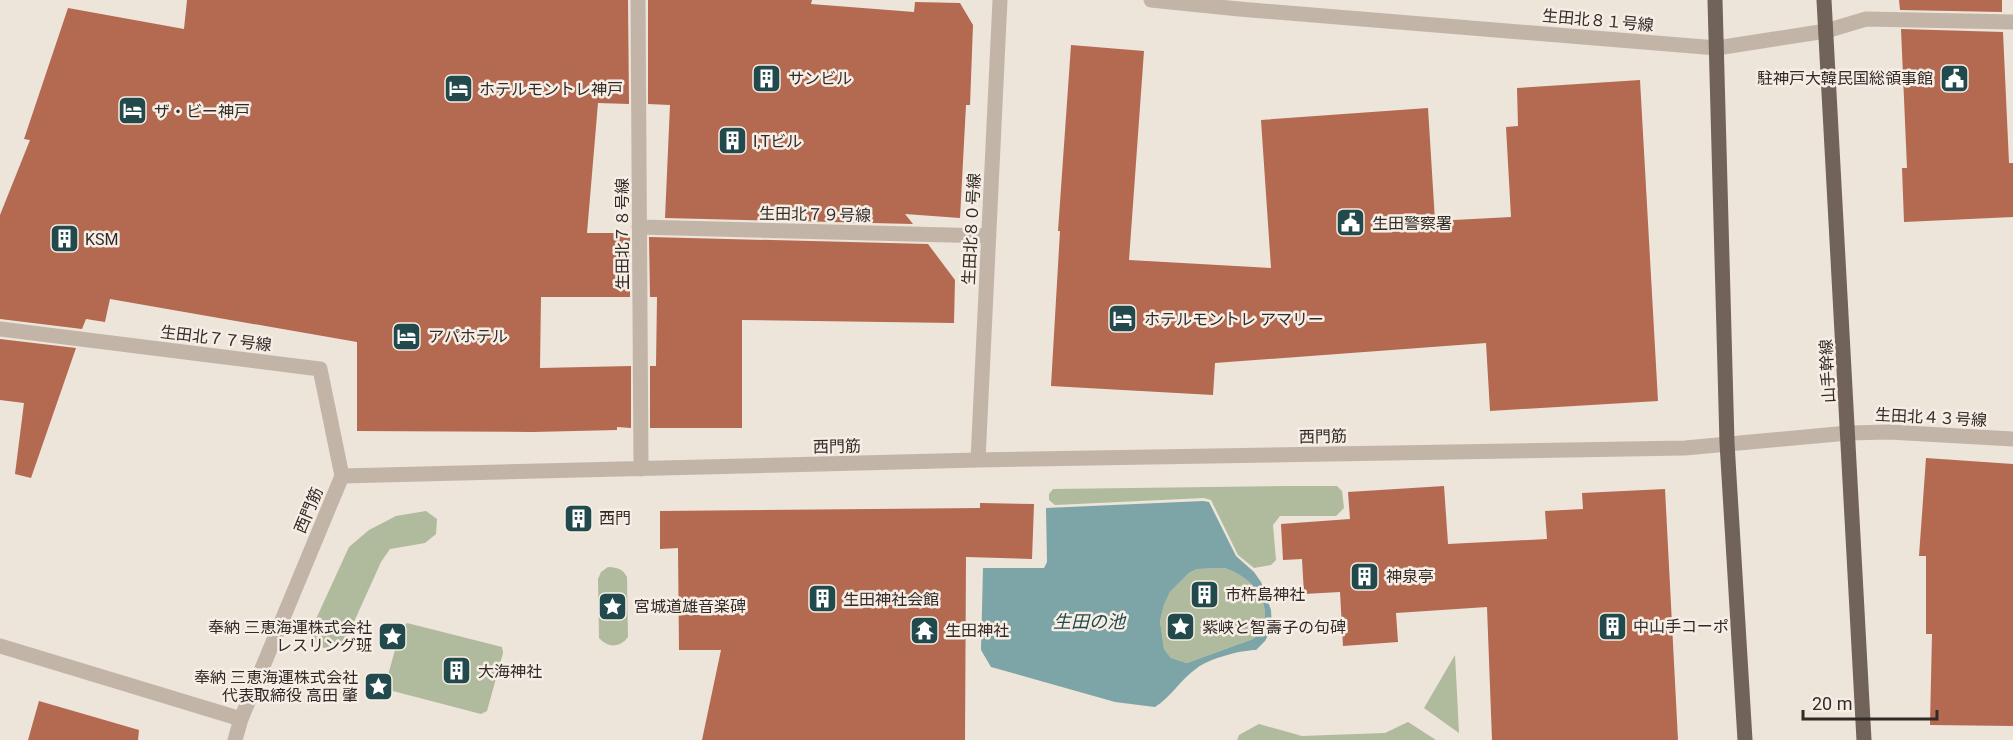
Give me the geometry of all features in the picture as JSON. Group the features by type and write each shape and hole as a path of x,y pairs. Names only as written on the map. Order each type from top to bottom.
{"main road":[{"path":"1715,0 1727,443 1745,740"},
{"name":"山手幹線","path":"1824,0 1864,740"}],"street":[{"name":"生田北７８号線","path":"638,0 641,469"},
{"name":"生田北８０号線","path":"978,460 1000,0"},
{"name":"生田北８１号線","path":"1151,0 1717,48 1826,31 1866,19 2013,21"},
{"name":"生田北７９号線","path":"639,227 989,236"},
{"name":"生田北７７号線","path":"0,329 320,369 342,476"},
{"name":"生田北４３号線","path":"1848,433 1889,432 2013,439"},
{"name":"西門筋","path":"235,740 241,719 342,476 978,460 1673,448 1848,433"},
{"path":"0,646 241,719"}],"green space":[{"path":"1337,486 1342,491 1344,508 1336,516 1280,516 1273,525 1276,560 1271,565 1254,568 1238,555 1211,500 1204,498 1055,505 1049,500 1049,494 1053,489"},
{"path":"426,511 437,519 436,534 425,543 390,549 381,562 344,644 332,651 319,646 310,632 349,547 369,530 396,516"},
{"path":"608,567 619,569 627,577 628,637 618,645 606,644 599,638 598,579 601,572"},
{"path":"1224,568 1246,579 1261,597 1265,618 1261,629 1253,639 1187,663 1171,658 1164,649 1160,621 1170,592 1189,573 1197,569"},
{"path":"407,623 502,647 503,653 487,711 481,714 389,690 385,686 400,632"},
{"path":"1455,655 1459,733 1424,708"},
{"path":"1408,722 1436,740 1237,740 1239,735 1259,724 1302,736 1385,733"}],"water":[{"name":"生田の池","path":"1209,502 1236,556 1254,572 1261,582 1271,610 1272,628 1265,641 1256,650 1225,656 1202,665 1191,672 1155,707 1115,702 991,667 981,650 983,568 1044,568 1047,562 1046,508","holes":["1224,568 1246,579 1261,597 1265,618 1261,629 1253,639 1187,663 1171,658 1164,649 1160,621 1170,592 1189,573 1197,569"]}],"building":[{"path":"187,0 628,0 629,104 598,103 587,233 630,233 630,297 541,297 540,368 631,366 631,428 532,432 357,431 357,342 110,299 105,322 86,319 82,329 0,319 0,215 30,140 24,139 68,8 184,29"},
{"path":"648,0 812,0 811,4 914,12 915,2 960,3 973,25 970,105 966,105 960,218 905,214 913,224 665,218 670,105 648,104"},
{"path":"1899,0 2002,0 2002,12 1900,10"},
{"path":"1901,29 2003,32 2009,163 2013,163 2013,217 1904,222 1902,168 1907,168"},
{"path":"1071,45 1144,51 1129,260 1271,268 1261,120 1428,108 1435,221 1511,217 1506,127 1518,126 1517,88 1640,80 1658,401 1490,411 1486,343 1215,363 1213,395 1051,386 1060,231 1058,231"},
{"path":"649,237 928,244 955,280 954,323 742,320 742,428 650,428 650,366 656,366 657,297 650,297"},
{"path":"0,339 76,348 31,478 15,474 24,403 0,400"},
{"path":"1926,458 2013,464 2013,726 1930,725 1932,634 1926,634 1926,556 1919,556"},
{"path":"1444,486 1448,544 1547,539 1545,511 1583,509 1582,493 1665,489 1678,740 1492,740 1487,607 1396,613 1398,642 1343,646 1340,592 1304,594 1302,559 1283,560 1281,524 1350,519 1348,492"},
{"name":"生田神社会館","path":"980,503 1034,504 1032,559 966,557 965,740 702,740 721,650 679,650 678,548 660,549 660,511 980,508"},
{"path":"39,701 139,730 138,740 28,740"}],"place":[{"name":"サンビル","path":"767,78"},
{"name":"駐神戸大韓民国総領事館","path":"1954,78"},
{"name":"ホテルモントレ神戸","path":"458,89"},
{"name":"ザ・ビー神戸","path":"133,111"},
{"name":"I,Tビル","path":"732,141"},
{"name":"生田警察署","path":"1351,223"},
{"name":"KSM","path":"64,239"},
{"name":"ホテルモントレ アマリー","path":"1123,319"},
{"name":"アパホテル","path":"407,336"},
{"name":"西門","path":"578,518"},
{"name":"神泉亭","path":"1365,576"},
{"name":"市杵島神社","path":"1204,594"},
{"name":"生田神社会館","path":"822,599"},
{"name":"宮城道雄音楽碑","path":"613,606"},
{"name":"中山手コーポ","path":"1612,626"},
{"name":"紫峡と智壽子の句碑","path":"1181,627"},
{"name":"生田神社","path":"924,630"},
{"name":"奉納 三恵海運株式会社 レスリング班","path":"393,636"},
{"name":"大海神社","path":"457,671"},
{"name":"奉納 三恵海運株式会社 代表取締役 高田 肇","path":"379,686"}]}
